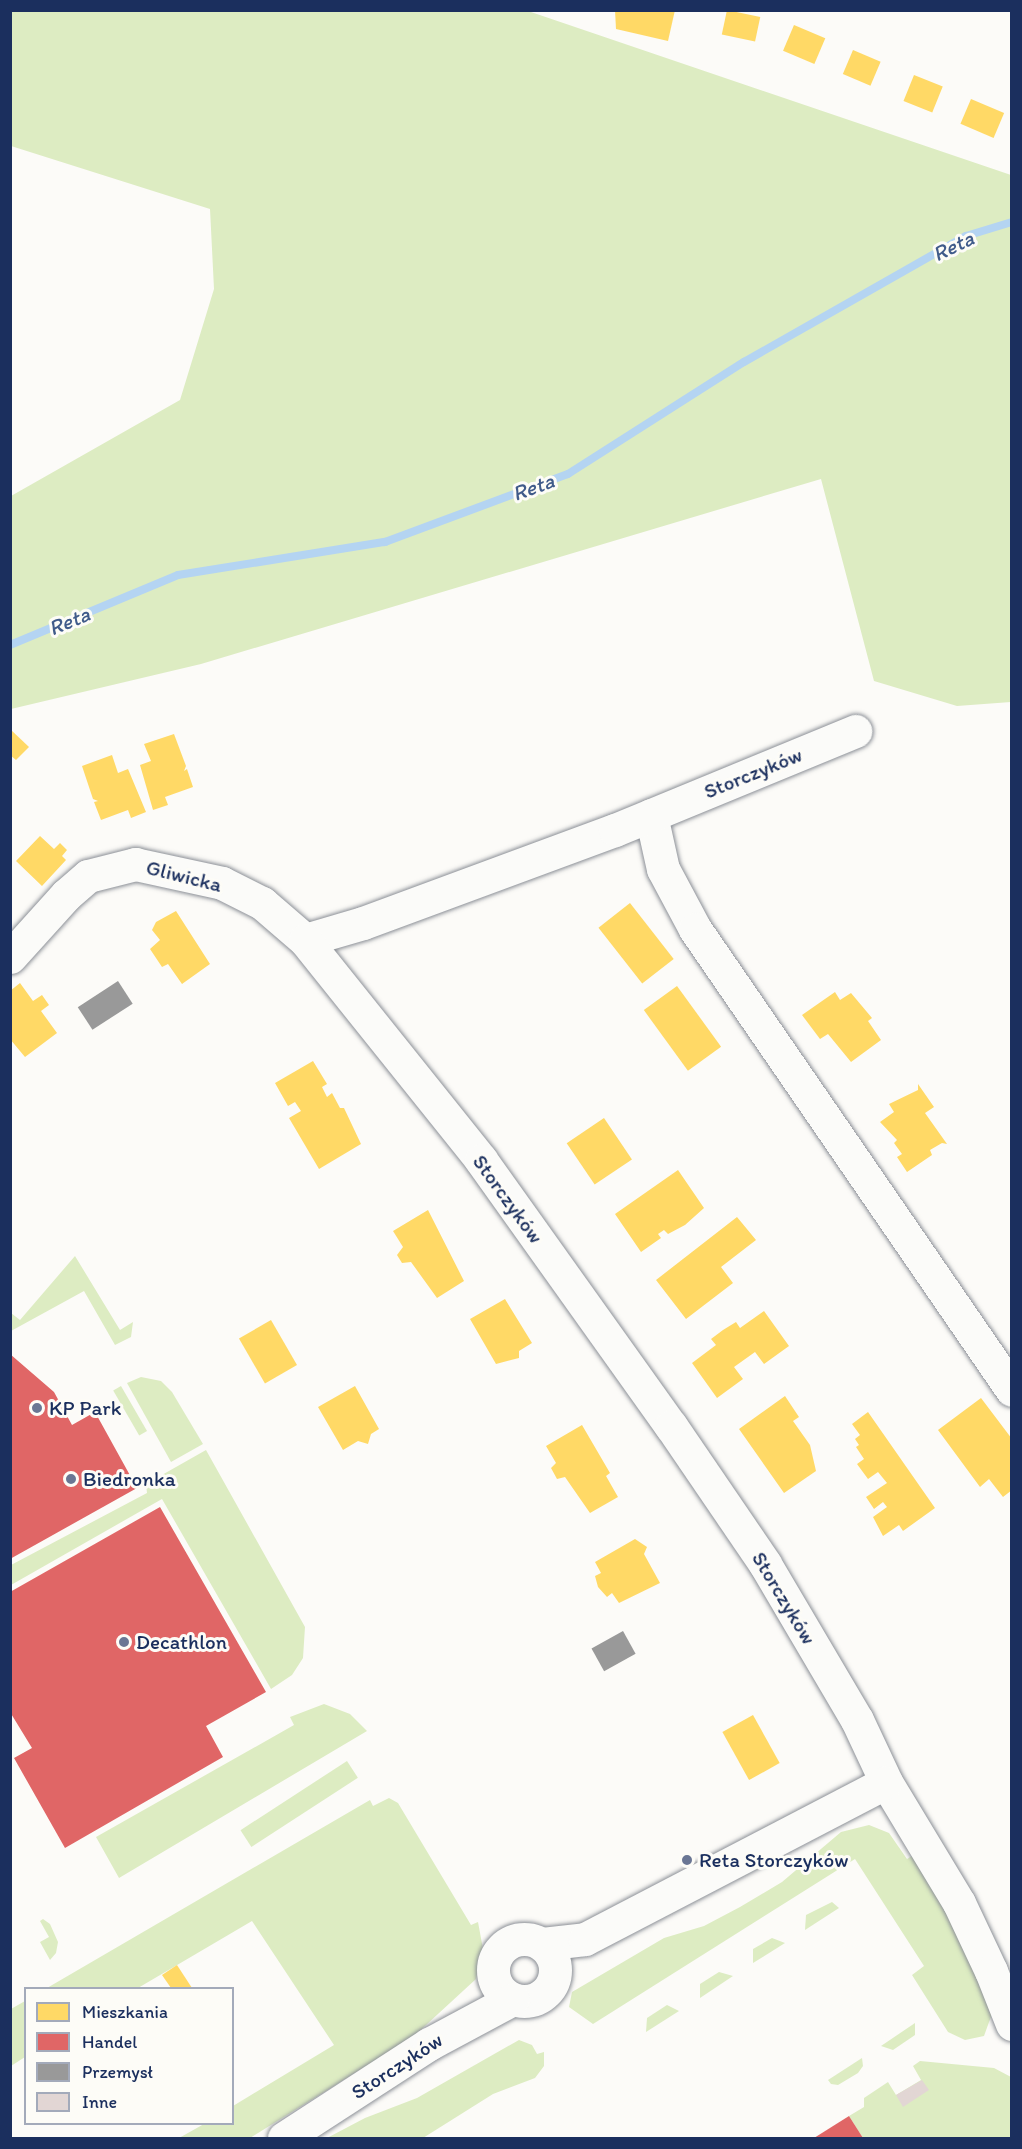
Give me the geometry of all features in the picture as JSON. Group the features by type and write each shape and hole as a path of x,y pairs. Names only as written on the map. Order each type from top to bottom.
{"street":[{"name":"Storczyków","path":"855,731 651,815 363,923 305,940 481,1160 671,1426 771,1574 857,1720 886,1782 959,1903 992,1971 1011,2024"},
{"path":"651,815 663,869 694,929 1011,1390"},
{"name":"Gliwicka","path":"10,957 66,895 88,876 135,864 222,883 262,903 305,940"},
{"path":"549,1957 552,1984 538,1998 503,1988 495,1957 509,1942 528,1939 549,1957 572,1957 585,1940 886,1782"},
{"name":"Storczyków","path":"284,2139 429,2044 503,1988"}],"green space":[{"path":"11,10 528,11 1011,175 1011,702 957,706 874,681 821,479 201,664 11,709 11,496 180,400 214,289 210,209 11,146"},
{"path":"75,1256 120,1330 133,1322 131,1337 115,1345 84,1291 11,1331 11,1313 20,1320"},
{"path":"141,1377 161,1381 172,1392 203,1444 171,1462 127,1383"},
{"path":"121,1386 147,1431 139,1436 113,1390"},
{"path":"206,1450 305,1627 303,1658 292,1675 271,1689 162,1499 11,1585 11,1565 147,1493 146,1484"},
{"path":"324,1704 350,1714 367,1731 119,1878 96,1837 294,1725 290,1717"},
{"path":"347,1761 358,1778 251,1847 240,1830"},
{"path":"389,1798 398,1803 471,1925 478,1922 483,1949 476,1979 413,2037 250,2138 179,2138 202,2125 234,2125 234,2105 334,2045 252,1921 140,1987 49,1987 370,1800 373,1806"},
{"path":"869,1825 889,1833 907,1859 915,1854 962,1941 993,2011 984,2036 965,2040 948,2032 912,1975 924,1966 855,1859 593,2024 569,2007 572,1992 664,1938 704,1926 740,1907 782,1882 841,1832"},
{"path":"832,1902 839,1908 805,1930 806,1915"},
{"path":"43,1919 50,1924 58,1942 56,1953 50,1960 40,1942 49,1937 40,1921"},
{"path":"772,1938 785,1943 753,1963 753,1949"},
{"path":"719,1972 733,1976 700,1998 700,1984"},
{"path":"24,2002 24,2058 11,2066 11,2009"},
{"path":"667,2005 679,2011 646,2032 647,2018"},
{"path":"915,2023 915,2035 893,2050 881,2046"},
{"path":"519,2040 532,2045 537,2054 544,2052 544,2066 535,2078 493,2094 423,2138 327,2138 365,2118 417,2098"},
{"path":"862,2058 863,2066 858,2073 838,2085 831,2084 828,2080"},
{"path":"920,2061 994,2068 1011,2077 1011,2138 863,2138 849,2116 864,2107 864,2098 888,2082 896,2095 921,2080 913,2066"}],"building: Mieszkania":[{"path":"615,10 675,10 668,41 616,29"},
{"path":"727,10 760,17 755,42 722,34"},
{"path":"794,25 825,38 814,64 783,51"},
{"path":"853,50 881,62 870,86 843,74"},
{"path":"914,75 943,87 932,113 904,101"},
{"path":"971,99 1004,113 994,138 960,124"},
{"path":"10,729 29,747 16,760 10,755"},
{"path":"174,734 186,766 184,771 187,769 193,787 165,797 168,805 153,810 140,765 151,761 144,744"},
{"path":"112,755 118,773 128,769 146,812 131,818 128,810 101,820 94,802 98,801 93,799 82,766"},
{"path":"40,836 54,849 60,843 67,850 62,856 66,860 42,886 16,861"},
{"path":"630,903 674,959 642,984 598,928"},
{"path":"176,911 210,964 182,984 168,964 162,967 150,949 160,940 152,930 156,922"},
{"path":"20,983 33,1001 42,995 49,1005 41,1011 57,1033 25,1057 10,1039 10,991"},
{"path":"677,986 721,1047 688,1071 644,1010"},
{"path":"835,992 840,1000 851,993 872,1018 868,1021 881,1040 851,1062 828,1034 820,1039 802,1015"},
{"path":"313,1061 327,1084 322,1087 327,1097 332,1093 340,1108 344,1108 361,1144 319,1169 289,1118 301,1111 295,1102 288,1106 275,1083"},
{"path":"918,1084 934,1107 925,1113 947,1144 942,1143 930,1150 932,1155 907,1172 897,1157 902,1154 894,1143 897,1140 880,1122 894,1112 889,1104 918,1090"},
{"path":"604,1118 632,1159 595,1185 567,1143"},
{"path":"678,1170 704,1208 685,1225 668,1234 664,1230 658,1234 661,1238 641,1252 615,1214"},
{"path":"428,1210 464,1281 437,1298 411,1262 402,1263 397,1255 403,1247 393,1231"},
{"path":"737,1217 756,1240 721,1267 733,1283 686,1319 656,1280"},
{"path":"505,1299 532,1343 519,1351 519,1358 496,1364 470,1319"},
{"path":"764,1311 789,1346 764,1364 755,1352 734,1367 743,1379 717,1398 692,1363 716,1345 711,1339 723,1330 736,1322 740,1328"},
{"path":"271,1320 297,1365 265,1384 239,1338"},
{"path":"355,1386 379,1429 371,1434 368,1444 358,1441 343,1450 318,1407"},
{"path":"785,1396 799,1417 793,1421 810,1445 816,1471 784,1493 739,1429"},
{"path":"981,1398 1012,1439 1012,1490 1003,1497 989,1479 980,1487 938,1430"},
{"path":"868,1412 935,1508 903,1531 899,1525 883,1536 873,1517 887,1507 883,1502 874,1509 866,1497 887,1483 878,1472 868,1479 857,1464 864,1459 856,1447 859,1445 855,1439 860,1435 852,1424"},
{"path":"582,1425 610,1473 606,1476 618,1497 590,1513 565,1477 557,1479 551,1468 556,1463 546,1446"},
{"path":"635,1539 647,1547 644,1554 660,1583 619,1603 612,1593 607,1597 598,1587 595,1576 601,1573 595,1562"},
{"path":"753,1715 780,1763 749,1780 722,1732"},
{"path":"177,1965 191,1987 170,1987 162,1975"}],"building: Handel":[{"name":"Biedronka","path":"10,1354 54,1392 72,1425 95,1412 137,1488 10,1559"},
{"name":"Decathlon","path":"160,1507 266,1692 206,1726 223,1757 65,1848 14,1758 32,1748 10,1712 10,1592"},
{"path":"849,2116 863,2138 814,2138"}],"building: Przemysł":[{"path":"118,981 133,1004 92,1030 78,1007"},
{"path":"623,1631 636,1654 604,1671 592,1648"}],"building: Inne":[{"path":"922,2080 929,2090 903,2107 896,2095"}],"waterway":[{"name":"Reta","path":"10,645 178,575 385,542 568,474 744,362 966,236 1012,222"}],"place":[{"name":"KP Park","path":"37,1408"},
{"name":"Biedronka","path":"71,1479"},
{"name":"Decathlon","path":"124,1642"},
{"name":"Reta Storczyków","path":"687,1860"}]}
